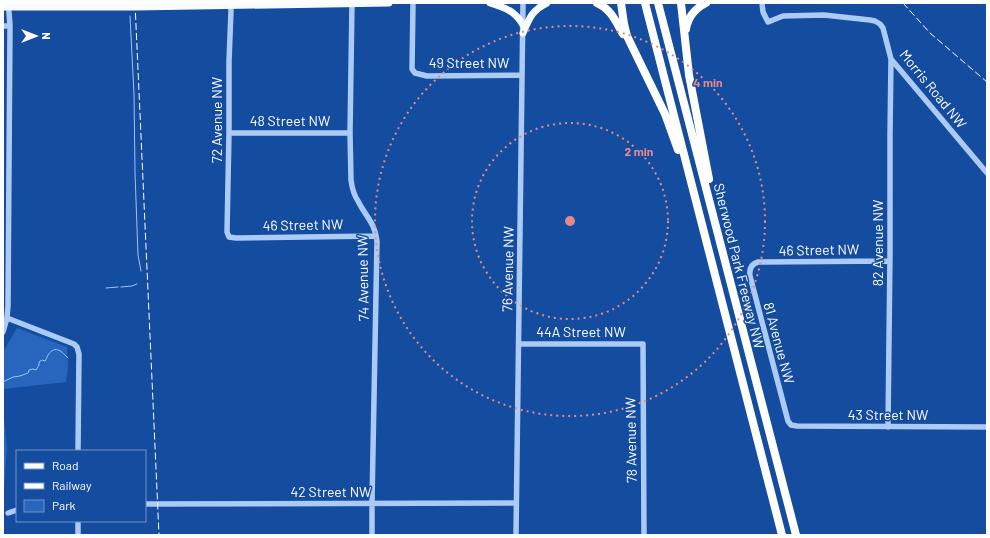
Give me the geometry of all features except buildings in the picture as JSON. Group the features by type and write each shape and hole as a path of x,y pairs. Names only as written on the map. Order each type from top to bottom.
{"highway":[{"path":"597,3 603,6 613,17 632,48"},
{"path":"621,3 627,36 665,114 678,151 689,174"},
{"name":"Sherwood Park Freeway NW","path":"645,3 782,535"},
{"name":"Sherwood Park Freeway NW","path":"658,3 796,535"},
{"path":"681,3 689,75 712,193 711,208"},
{"path":"685,38 686,26 689,18 700,6 706,3"}],"main road":[{"path":"6,6 389,3"},
{"path":"490,3 504,7 512,12 517,16 523,29"},
{"path":"523,29 533,12 547,3"}],"street":[{"name":"74 Avenue NW","path":"352,3 350,172 352,188 358,202 373,226 376,236 377,268 372,535"},
{"name":"49 Street NW","path":"413,3 412,69 415,74 427,76 522,75"},
{"name":"76 Avenue NW","path":"516,535 523,3"},
{"name":"Morris Road NW","path":"762,3 763,12 768,22 783,16 824,15 875,21 880,24 883,28 891,59 987,173"},
{"name":"72 Avenue NW","path":"229,237 227,232 230,4"},
{"path":"3,332 7,318 8,306 10,26 6,6"},
{"path":"3,26 10,26"},
{"name":"82 Avenue NW","path":"888,427 891,59"},
{"name":"48 Street NW","path":"229,133 350,133"},
{"name":"46 Street NW","path":"229,237 376,236"},
{"name":"46 Street NW","path":"751,267 758,262 890,262"},
{"name":"81 Avenue NW","path":"751,267 750,276 786,418 790,424"},
{"path":"7,318 74,344 77,347 79,354 78,450"},
{"name":"44A Street NW","path":"519,344 643,344"},
{"name":"78 Avenue NW","path":"643,344 644,535"},
{"name":"43 Street NW","path":"790,424 797,426 987,428"},
{"name":"42 Street NW","path":"146,504 516,503"},
{"path":"8,513 16,510"},
{"path":"78,522 78,535"}],"green space":[{"path":"17,328 67,347 68,367 66,382 4,389 4,418 7,447 4,490 3,352"}],"waterway":[{"path":"130,16 134,94 138,255 141,271"},
{"path":"121,287 137,284"},
{"path":"106,288 118,287"},
{"path":"3,382 13,377 28,373 29,370 36,370 39,362 42,360 45,361 48,355 54,350 59,350 68,358"}],"railway":[{"path":"135,3 159,535"},
{"path":"903,3 930,33 987,82"}]}
